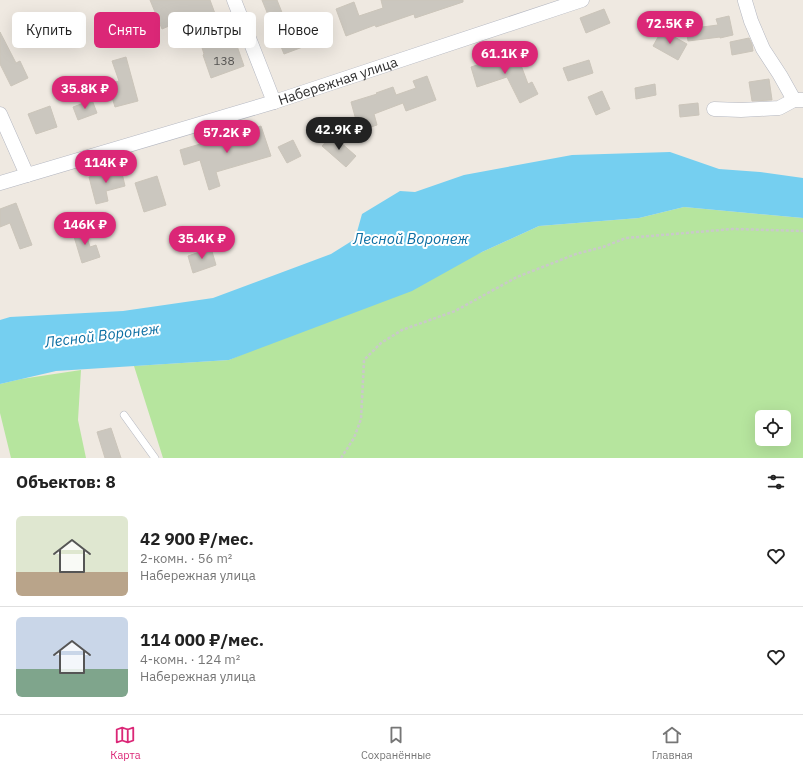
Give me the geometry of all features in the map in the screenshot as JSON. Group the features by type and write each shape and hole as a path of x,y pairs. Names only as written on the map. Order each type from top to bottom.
{"street":[{"path":"234,0 274,102"},
{"name":"Набережная улица","path":"0,183 274,102 582,0"},
{"path":"714,109 741,110 779,108 798,100 763,49 751,21 745,1"},
{"path":"0,114 27,175"}],"lane":[{"path":"124,415 155,458"}],"path":[{"path":"341,458 354,438 361,419 364,360 381,343 402,330 455,311 517,277 576,254 626,238 733,229 803,231"}],"green space":[{"path":"684,207 803,218 803,458 163,458 134,366 229,360 482,252 539,226 639,218"},
{"path":"81,370 78,420 86,458 11,458 0,413 0,384 21,379"}],"water":[{"name":"Лесной Воронеж","path":"670,152 719,169 760,172 803,178 803,218 684,207 639,218 539,226 482,252 412,291 229,360 56,371 0,384 0,320 10,317 123,311 213,298 331,254 355,239 362,214 400,191 415,192 464,175 572,155"}],"building":[{"path":"150,0 210,0 214,12 168,12 168,26 162,29 160,24 160,12 155,12"},
{"path":"262,0 277,0 282,12 267,12"},
{"path":"381,0 463,0 463,2 415,18 414,14 376,27 375,25 346,36 336,9 354,2 359,16 383,8"},
{"path":"604,9 610,23 586,33 580,18"},
{"path":"729,16 733,35 720,38 688,41 686,29 718,25 716,19"},
{"path":"662,30 687,44 678,60 653,46"},
{"path":"0,32 16,63 20,61 28,78 11,86 0,64"},
{"path":"749,38 753,51 732,55 730,42"},
{"path":"202,48 238,48 244,66 211,78 203,55"},
{"path":"282,48 300,48 284,54"},
{"path":"515,49 528,84 532,82 538,94 520,103 507,77 477,87 471,67 500,57 499,55"},
{"path":"126,57 138,101 115,107 108,84 119,81 112,61"},
{"path":"589,60 593,73 568,81 563,68"},
{"path":"427,76 436,100 406,111 403,103 374,114 377,125 359,131 351,102 377,94 376,93 393,87 396,95 416,88 413,81"},
{"path":"769,79 772,100 752,101 749,82"},
{"path":"655,84 656,95 636,99 635,88"},
{"path":"602,91 610,109 596,115 588,97"},
{"path":"92,100 97,113 78,120 73,107"},
{"path":"698,103 699,115 680,117 679,105"},
{"path":"50,106 57,127 36,134 28,114"},
{"path":"261,126 271,156 216,172 220,186 209,190 200,160 184,165 180,150 207,142 208,144 244,134 244,132"},
{"path":"332,135 356,156 346,167 322,146"},
{"path":"293,140 301,156 287,163 278,147"},
{"path":"121,169 125,186 106,191 108,201 96,204 89,177"},
{"path":"157,176 166,205 144,212 135,183"},
{"path":"16,203 32,245 20,249 10,223 0,227 0,209"},
{"path":"84,226 90,247 96,245 100,257 82,263 72,230"},
{"path":"211,248 216,265 193,273 188,256"},
{"path":"111,428 121,458 105,458 97,432"}]}
